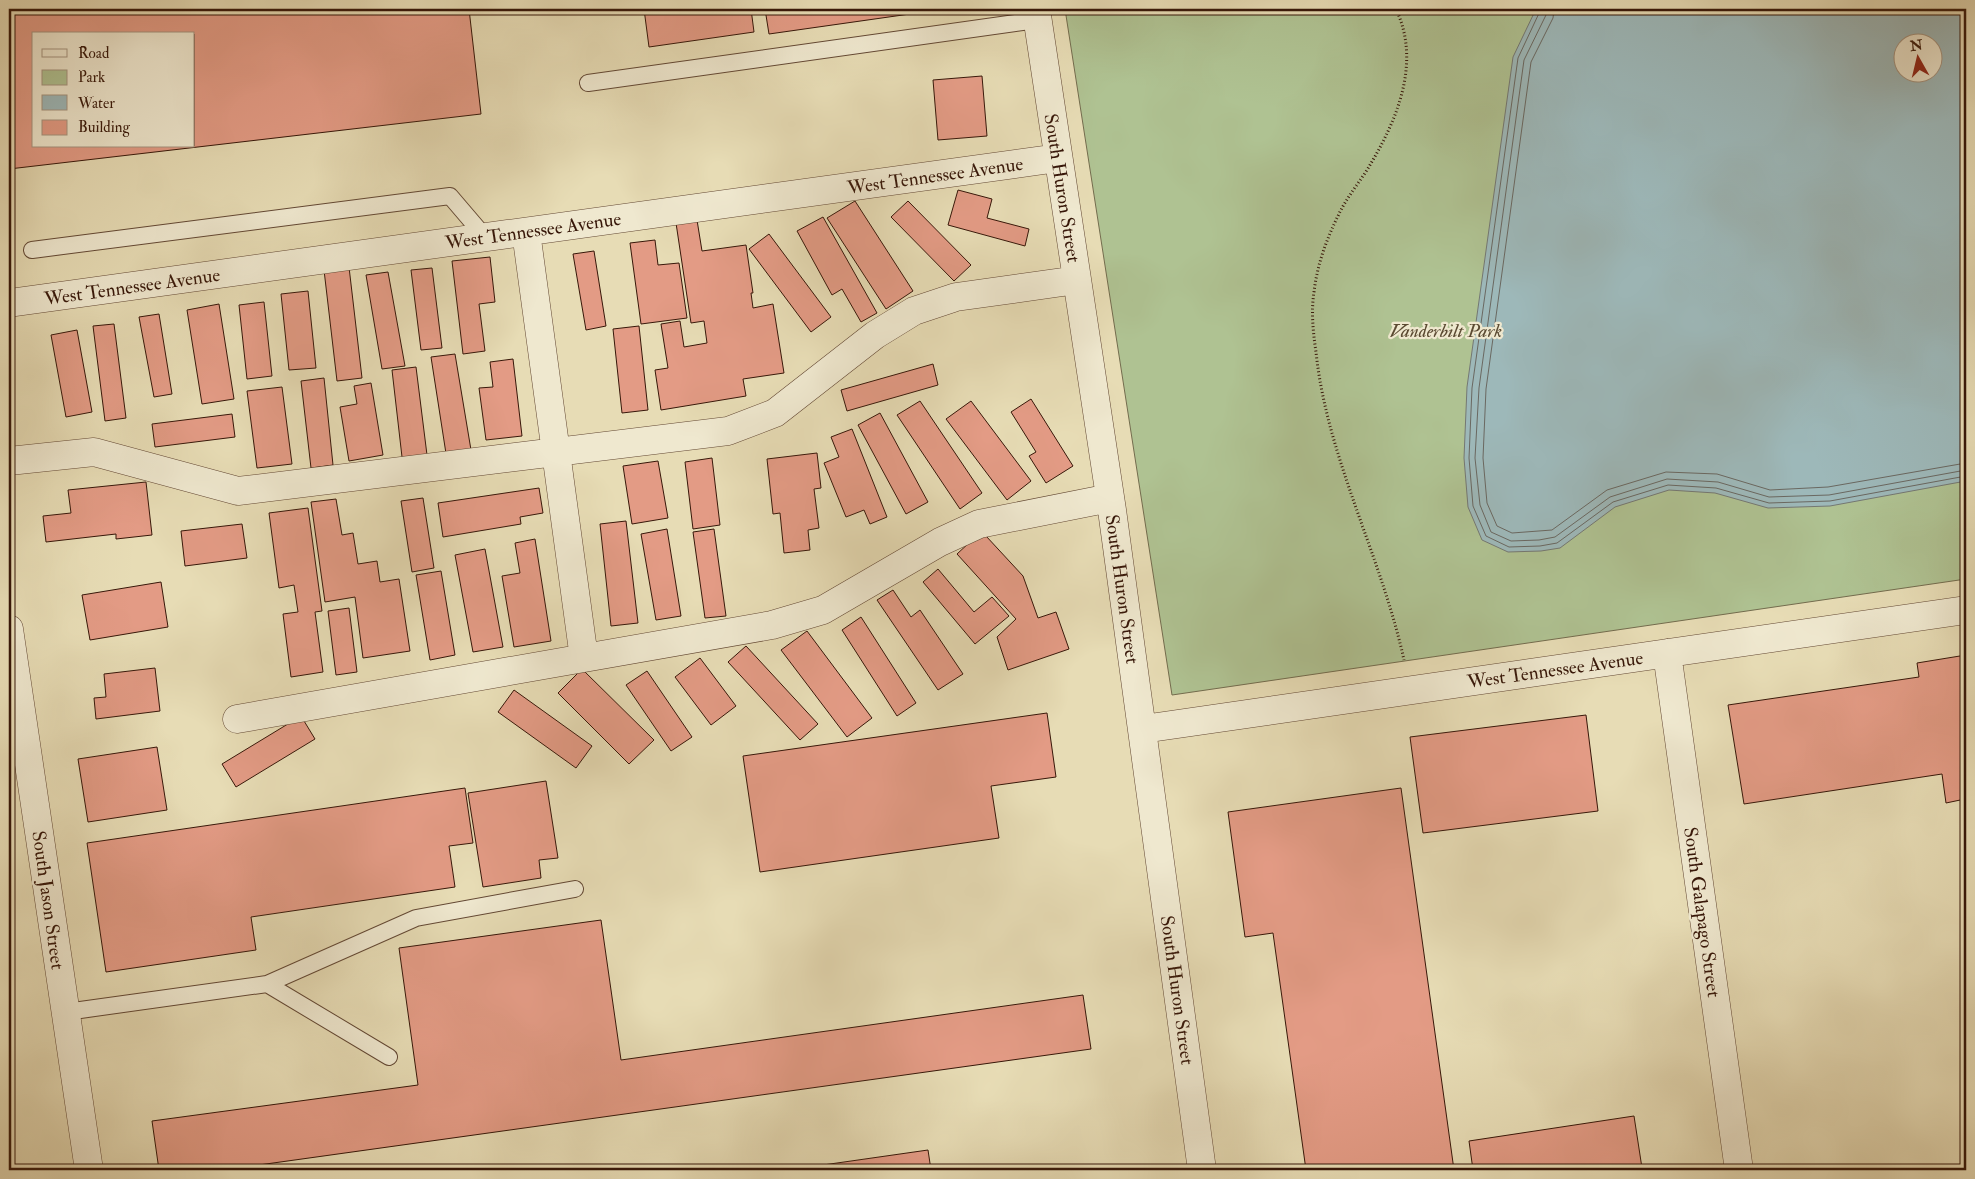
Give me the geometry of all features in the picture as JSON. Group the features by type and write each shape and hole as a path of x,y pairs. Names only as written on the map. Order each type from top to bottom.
{"street":[{"name":"South Huron Street","path":"1036,14 1110,498 1202,1170"},
{"name":"West Tennessee Avenue","path":"9,303 1058,158"},
{"path":"526,232 584,658"},
{"path":"9,461 94,452 238,491 728,431 775,413 875,335 914,311 956,297 1077,280"},
{"path":"237,719 772,625 823,610 940,542 980,524 1110,498"},
{"name":"West Tennessee Avenue","path":"1143,729 1966,610"},
{"name":"South Jason Street","path":"9,629 89,1170"},
{"name":"South Galapago Street","path":"1667,653 1739,1170"}],"lane":[{"path":"588,83 1036,14"},
{"path":"32,250 450,196 485,237"},
{"path":"66,1012 267,984 416,918 575,889"},
{"path":"267,984 389,1057"}],"path":[{"path":"1396,9 1405,34 1408,51 1404,89 1393,119 1371,164 1338,215 1329,236 1313,293 1313,315 1317,368 1323,404 1392,612 1410,690"}],"green space":[{"name":"Vanderbilt Park","path":"1065,9 1966,9 1966,579 1172,695"}],"water":[{"path":"1536,9 1966,9 1966,481 1830,506 1768,508 1715,493 1669,490 1615,507 1560,548 1541,551 1508,552 1482,540 1468,507 1464,458 1467,387 1513,57"}],"building":[{"path":"9,9 469,9 481,114 195,147 195,32 32,32 32,148 189,148 9,169"},
{"path":"644,9 751,9 754,32 649,47"},
{"path":"765,9 945,9 769,34"},
{"path":"982,76 987,136 938,140 933,80"},
{"path":"958,190 992,199 987,218 1029,229 1025,246 948,225"},
{"path":"855,201 913,291 886,309 827,218"},
{"path":"908,201 971,265 954,281 891,217"},
{"path":"823,217 877,313 861,322 842,289 832,295 797,231"},
{"path":"697,220 702,251 746,245 753,293 751,293 753,308 773,304 784,373 743,379 746,396 661,410 655,370 668,368 661,324 680,321 684,347 707,343 704,321 691,323 676,223"},
{"path":"769,234 831,317 811,332 749,249"},
{"path":"655,240 658,265 679,263 687,318 641,324 630,243"},
{"path":"594,251 606,326 586,330 573,254"},
{"path":"490,257 495,302 479,304 485,351 463,354 452,261"},
{"path":"349,267 362,378 337,381 324,270"},
{"path":"432,268 442,348 421,350 411,270"},
{"path":"388,272 405,366 382,369 366,275"},
{"path":"308,291 316,368 289,370 281,294"},
{"path":"264,302 272,376 247,379 239,305"},
{"path":"219,304 234,399 202,404 187,310"},
{"path":"159,314 172,394 154,397 139,317"},
{"path":"114,324 126,418 105,421 93,326"},
{"path":"639,326 648,410 622,413 613,329"},
{"path":"77,330 92,412 66,417 51,335"},
{"path":"455,354 472,456 447,460 431,357"},
{"path":"513,359 522,436 486,440 479,388 493,387 490,362"},
{"path":"933,364 938,385 847,411 841,390"},
{"path":"416,367 427,455 402,457 392,370"},
{"path":"324,378 333,465 311,468 301,381"},
{"path":"371,383 383,455 349,461 340,407 357,404 354,386"},
{"path":"282,387 292,464 257,468 247,391"},
{"path":"1031,399 1073,466 1046,483 1029,456 1036,452 1011,412"},
{"path":"920,401 982,493 960,509 897,415"},
{"path":"971,401 1031,481 1007,500 946,419"},
{"path":"880,413 928,502 906,514 858,425"},
{"path":"232,414 235,437 155,447 152,424"},
{"path":"852,429 887,517 870,524 864,510 846,517 824,463 839,457 831,437"},
{"path":"817,453 821,488 814,489 819,528 808,530 810,550 784,553 780,513 773,514 767,459"},
{"path":"712,458 720,525 693,529 685,462"},
{"path":"658,461 668,518 632,524 623,466"},
{"path":"146,482 152,535 116,539 116,534 46,542 43,516 71,513 68,490"},
{"path":"539,488 543,513 520,517 521,524 443,537 438,503"},
{"path":"423,498 434,568 412,572 401,501"},
{"path":"336,499 342,535 353,533 358,564 377,561 380,582 399,579 410,651 363,658 355,597 325,602 311,502"},
{"path":"308,508 322,611 315,612 323,672 291,677 283,614 298,612 294,585 279,588 269,513"},
{"path":"626,521 638,623 611,626 600,524"},
{"path":"242,524 247,558 185,566 181,531"},
{"path":"667,529 681,616 656,620 641,534"},
{"path":"714,529 726,616 705,618 693,532"},
{"path":"986,536 1023,576 1038,618 1056,612 1069,649 1008,670 997,637 1016,619 957,554 970,542"},
{"path":"535,539 551,641 514,647 502,576 520,573 515,543"},
{"path":"485,549 503,647 473,652 455,555"},
{"path":"938,569 974,612 992,597 1009,616 975,644 923,582"},
{"path":"441,571 455,655 430,660 416,575"},
{"path":"161,582 168,627 90,640 82,595"},
{"path":"893,590 911,617 920,610 963,674 938,690 877,600"},
{"path":"349,608 357,672 336,675 328,611"},
{"path":"861,617 916,703 897,716 842,630"},
{"path":"807,631 872,718 847,737 781,650"},
{"path":"746,646 818,724 800,740 728,662"},
{"path":"1966,655 1966,806 1965,799 1946,803 1942,774 1744,804 1728,705 1919,677 1917,663"},
{"path":"700,658 736,706 711,725 675,677"},
{"path":"155,668 160,711 96,719 94,698 106,697 104,674"},
{"path":"582,669 654,740 629,764 558,693"},
{"path":"647,671 692,737 671,751 626,685"},
{"path":"514,690 592,746 576,768 498,712"},
{"path":"1047,713 1056,777 991,786 999,838 760,872 743,756"},
{"path":"1586,715 1598,811 1423,833 1410,737"},
{"path":"301,716 315,739 236,787 222,764"},
{"path":"157,747 167,810 88,822 78,759"},
{"path":"546,781 558,858 539,860 541,878 483,887 468,793"},
{"path":"465,788 473,843 449,846 455,887 251,917 256,950 106,972 87,843"},
{"path":"1401,788 1454,1170 1306,1170 1273,933 1245,937 1228,812"},
{"path":"601,920 621,1060 1083,995 1091,1049 223,1170 159,1170 152,1121 418,1085 399,948"},
{"path":"1634,1116 1642,1168 1628,1170 1473,1170 1469,1141"},
{"path":"928,1150 931,1170 788,1170"}]}
